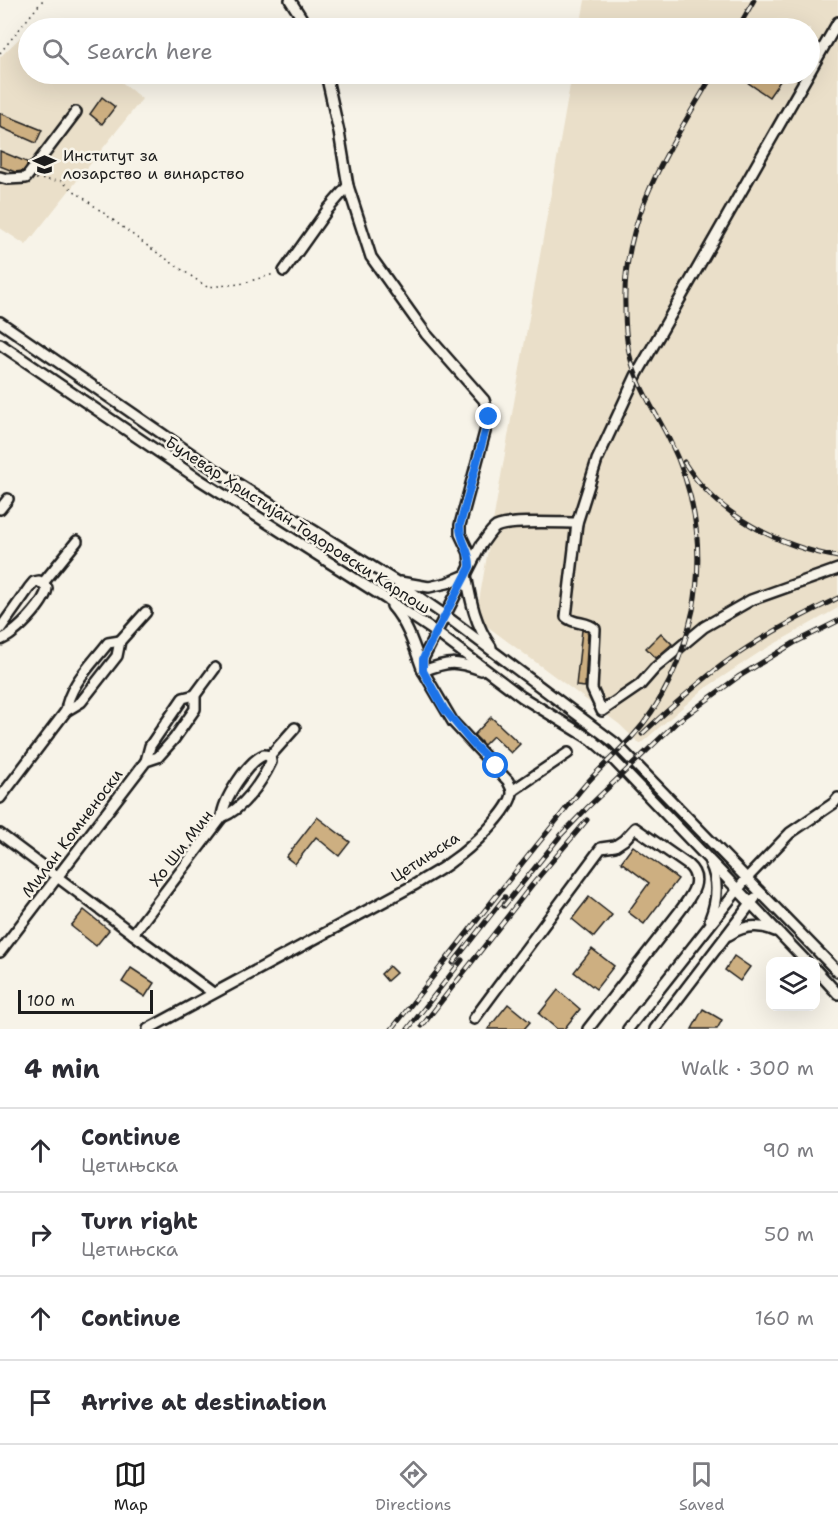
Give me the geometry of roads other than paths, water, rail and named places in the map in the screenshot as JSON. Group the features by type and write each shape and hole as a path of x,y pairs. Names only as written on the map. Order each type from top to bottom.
{"street":[{"path":"290,0 302,18"},
{"path":"820,54 838,22"},
{"path":"328,84 348,186 371,257 426,334 484,400 488,408 489,417 460,525 460,534 470,553 468,571 473,614 481,633 498,656"},
{"path":"803,84 636,376 597,460 577,523 566,617 571,622 591,625 595,629 592,689 602,711 640,685 655,668 704,627 751,600 838,569"},
{"path":"0,177 26,178 76,112"},
{"path":"284,271 328,209 348,186"},
{"name":"Булевар Христијан Тодоровски Карпош","path":"0,322 206,464 397,582 615,743 838,972"},
{"name":"Булевар Христијан Тодоровски Карпош","path":"0,344 197,478 385,597 437,633 522,698 592,740 802,957"},
{"path":"0,509 8,499"},
{"path":"423,671 423,659 481,545 492,530 499,525 577,523"},
{"path":"43,583 77,541"},
{"path":"397,582 429,587 447,583 468,571"},
{"path":"34,582 43,583 47,588 45,596 12,634 0,636 29,588 34,582"},
{"path":"385,597 399,614 423,671 453,722 496,766 508,781 512,792 567,753"},
{"path":"0,798 66,711 81,702 103,674 117,656 120,641 146,612"},
{"path":"66,711 67,699 101,651 108,643 120,641"},
{"path":"423,671 457,662 489,673"},
{"name":"Милан Комненоски","path":"146,761 158,757 174,739 195,709 195,695 215,668"},
{"name":"Милан Комненоски","path":"0,952 146,761 150,747 183,698 195,695"},
{"name":"Хо Ши Мин","path":"133,934 222,817 239,807 257,785 271,762 270,756 295,728"},
{"path":"222,817 225,801 253,763 264,755 270,756"},
{"name":"Цетињска","path":"148,1029 416,884 453,861 500,816 512,792"},
{"path":"628,1029 747,878 790,833 838,798"},
{"path":"474,1019 601,848 615,846 635,828 688,865 695,873 696,882 693,892 680,911 588,1029"},
{"path":"0,834 213,993"},
{"path":"704,931 715,906 716,889 712,868 706,856"},
{"path":"655,1029 760,891"},
{"path":"724,939 737,930 749,926 767,927 780,933"},
{"path":"820,974 838,994"}],"railway":[{"path":"744,18 754,0"},
{"path":"392,1029 576,796 644,723 663,693 684,644 696,588 698,566 695,523 686,480 678,459 643,390 631,360 626,327 626,273 631,242 652,184 707,84"},
{"path":"684,462 714,498 751,525 793,545 838,557"},
{"path":"642,734 691,690 736,655 778,629 838,598"},
{"path":"504,906 561,835 677,722 738,677 794,643 838,621"},
{"path":"422,1026 532,885 587,820"},
{"path":"453,963 505,897"},
{"path":"408,1029 462,960"}],"place":[{"name":"Институт за лозарство и винарство","path":"45,164"}]}
